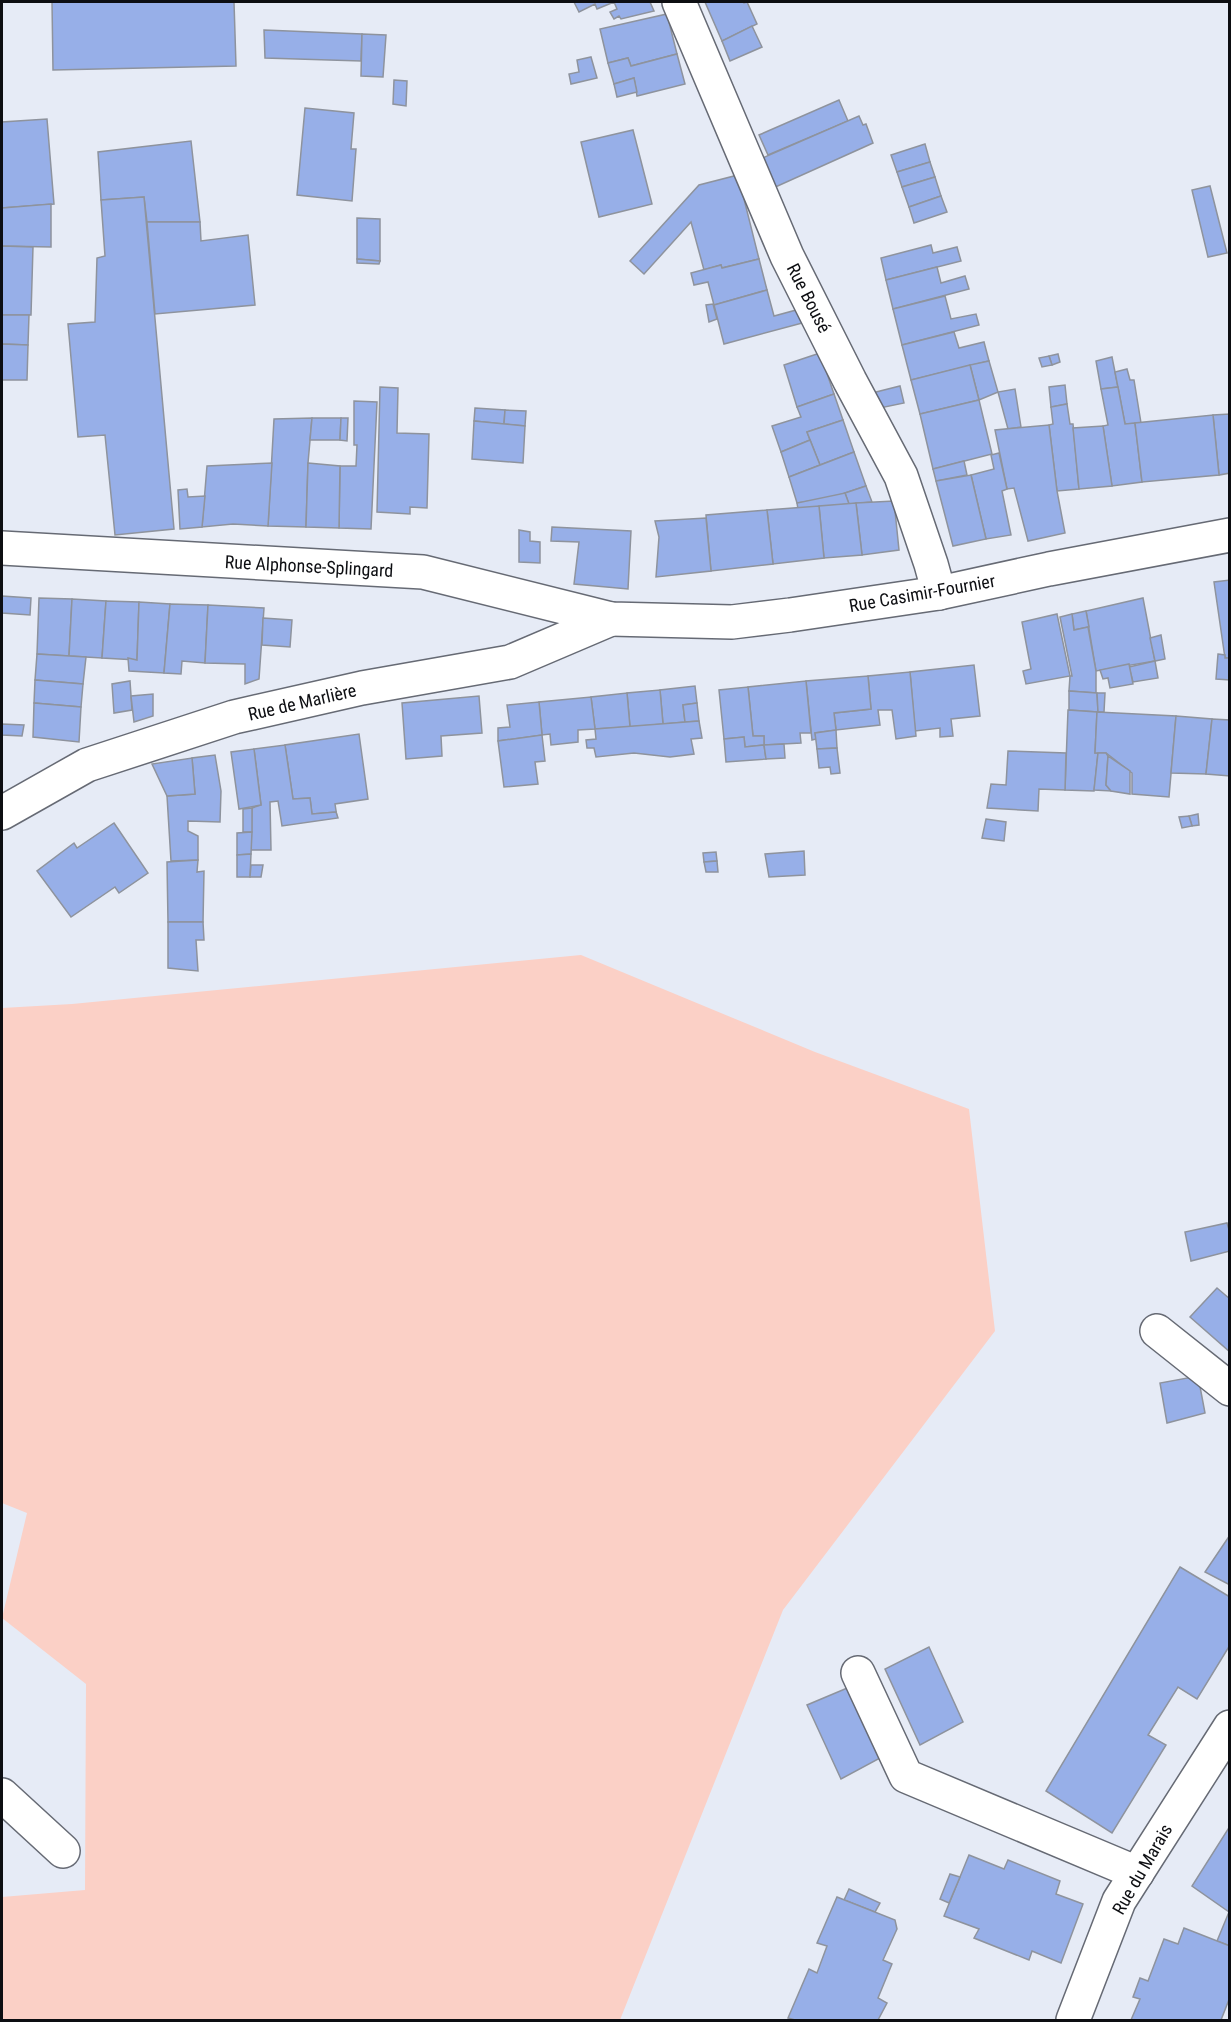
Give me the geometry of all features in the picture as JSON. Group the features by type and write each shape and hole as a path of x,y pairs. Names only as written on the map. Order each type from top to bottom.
{"street":[{"name":"Rue Bousé","path":"679,2 787,256 901,476 932,564 939,593"},
{"name":"Rue Casimir-Fournier","path":"611,619 732,622 939,593 1049,569 1230,535"},
{"name":"Rue Alphonse-Splingard","path":"2,548 423,572 611,619"},
{"name":"Rue de Marlière","path":"2,813 87,765 223,721 362,688 510,662 611,619"},
{"path":"1157,1331 1230,1389"},
{"path":"858,1673 906,1776 1137,1873"},
{"name":"Rue du Marais","path":"1072,2020 1119,1901 1230,1727"},
{"path":"2,1795 63,1851"}],"shaded area":[{"path":"581,955 815,1052 969,1109 995,1331 783,1610 620,2020 2,2020 2,1897 85,1890 86,1684 2,1618 27,1513 2,1503 2,1008 72,1004"}],"building":[{"path":"52,2 234,2 236,66 53,70"},
{"path":"574,2 614,2 597,9 595,4 579,12"},
{"path":"614,2 650,2 654,11 621,19 619,16 614,19 610,12 617,9"},
{"path":"705,2 747,2 757,24 722,41"},
{"path":"667,14 677,54 631,66 628,58 608,63 600,29"},
{"path":"752,26 762,47 730,61 722,41"},
{"path":"264,30 362,34 361,61 265,58"},
{"path":"362,34 386,35 383,77 361,76"},
{"path":"677,54 685,84 637,96 634,78 614,84 608,63 628,58 631,66"},
{"path":"591,57 597,78 571,84 569,74 579,72 577,60"},
{"path":"634,78 637,92 617,97 614,84"},
{"path":"394,80 407,81 406,106 393,104"},
{"path":"839,100 848,121 768,155 759,135"},
{"path":"305,108 354,113 351,149 356,149 352,201 297,195"},
{"path":"859,116 863,125 866,124 873,143 771,189 758,160"},
{"path":"47,119 54,204 2,208 2,122"},
{"path":"633,130 652,204 599,217 581,142"},
{"path":"191,141 200,222 147,222 144,197 101,200 98,152"},
{"path":"925,144 930,162 897,172 891,155"},
{"path":"930,162 935,177 902,187 897,172"},
{"path":"738,175 759,259 704,270 691,222 644,274 630,261 699,185"},
{"path":"935,177 941,196 909,207 902,187"},
{"path":"1210,186 1227,253 1208,257 1192,190"},
{"path":"941,196 947,212 914,223 909,207"},
{"path":"144,197 174,529 115,535 105,435 78,437 68,324 95,322 97,258 105,256 101,200"},
{"path":"51,204 51,247 2,246 2,208"},
{"path":"357,218 380,219 380,261 357,259"},
{"path":"147,222 200,222 201,241 248,235 255,305 155,314"},
{"path":"931,245 933,253 957,247 961,261 886,280 881,258"},
{"path":"2,246 33,247 31,315 2,315"},
{"path":"357,259 380,261 379,264 357,263"},
{"path":"759,259 767,290 714,305 708,282 694,285 691,273"},
{"path":"937,267 941,283 965,276 969,289 893,309 886,280"},
{"path":"767,290 774,316 800,309 806,322 724,344 714,305"},
{"path":"945,296 951,319 976,314 979,325 902,345 893,309"},
{"path":"713,304 717,319 709,322 706,305"},
{"path":"2,315 29,315 28,345 2,344"},
{"path":"954,332 959,348 984,342 989,361 911,380 902,345"},
{"path":"2,344 28,345 27,380 2,380"},
{"path":"820,353 834,394 797,407 784,365"},
{"path":"1058,354 1060,362 1052,365 1049,356"},
{"path":"1049,356 1052,365 1042,367 1039,358"},
{"path":"1112,357 1118,387 1101,389 1096,361"},
{"path":"989,361 998,392 979,400 970,365"},
{"path":"970,365 979,400 920,414 911,380"},
{"path":"1127,369 1130,380 1134,380 1141,423 1125,424 1115,372"},
{"path":"1065,385 1067,404 1051,407 1049,387"},
{"path":"900,386 904,403 880,408 872,393"},
{"path":"380,387 398,388 397,433 429,434 427,508 410,507 410,514 377,512"},
{"path":"1118,387 1125,424 1135,423 1142,482 1112,486 1103,426 1108,425 1101,389"},
{"path":"1015,389 1021,427 1008,429 998,392"},
{"path":"834,394 843,420 807,432 810,440 781,452 772,426 801,417 797,407"},
{"path":"979,400 992,454 933,469 920,414"},
{"path":"354,401 377,402 371,529 339,528 340,466 356,466"},
{"path":"1067,404 1070,424 1073,424 1079,489 1057,491 1049,425 1053,424 1051,407"},
{"path":"475,408 505,410 504,424 474,421"},
{"path":"505,410 526,411 525,426 504,424"},
{"path":"1230,414 1230,473 1219,475 1213,415"},
{"path":"1213,415 1219,475 1142,482 1135,423"},
{"path":"312,418 306,527 268,526 274,419"},
{"path":"312,418 341,418 340,440 310,440"},
{"path":"341,418 348,418 347,441 340,440"},
{"path":"843,420 854,452 820,465 807,432"},
{"path":"474,421 525,426 523,463 472,459"},
{"path":"1049,425 1065,533 1028,541 1014,488 1007,489 995,430"},
{"path":"1103,426 1112,486 1079,489 1073,428"},
{"path":"810,440 820,465 789,477 781,452"},
{"path":"854,452 866,486 830,498 797,503 789,477"},
{"path":"999,453 1007,489 1002,491 1011,535 986,539 971,475 994,469 991,455"},
{"path":"964,461 967,475 936,481 933,469"},
{"path":"272,463 268,526 233,524 202,527 207,466"},
{"path":"308,463 340,466 339,528 306,527"},
{"path":"971,475 986,539 953,546 936,481"},
{"path":"866,486 872,502 849,504 845,493"},
{"path":"187,489 188,497 205,496 202,527 180,529 178,490"},
{"path":"845,493 849,504 798,509 797,503"},
{"path":"894,501 899,550 862,555 856,503"},
{"path":"856,503 862,555 824,558 819,506"},
{"path":"819,506 824,558 773,564 767,510"},
{"path":"767,510 773,564 711,571 706,515"},
{"path":"706,518 711,571 656,577 659,537 655,521"},
{"path":"552,527 631,531 628,589 574,584 579,542 551,541"},
{"path":"519,530 530,532 530,541 540,542 540,563 519,562"},
{"path":"1230,580 1230,658 1225,658 1214,582"},
{"path":"2,596 31,598 30,615 2,613"},
{"path":"39,598 72,599 69,656 37,654"},
{"path":"1143,598 1155,661 1096,671 1086,611"},
{"path":"72,599 106,601 102,658 69,656"},
{"path":"106,601 139,602 137,660 102,658"},
{"path":"139,602 170,604 164,673 129,671 128,658 137,660"},
{"path":"170,604 208,605 205,663 182,661 181,674 164,673"},
{"path":"208,605 264,608 259,679 245,684 245,664 205,663"},
{"path":"1086,611 1089,627 1074,630 1072,614"},
{"path":"1057,614 1070,676 1026,684 1023,671 1031,669 1022,622"},
{"path":"1072,614 1074,630 1088,627 1096,671 1096,693 1069,691 1070,676 1072,676 1060,617"},
{"path":"263,618 292,620 290,647 262,645"},
{"path":"1161,635 1165,659 1155,661 1150,638"},
{"path":"37,654 86,657 83,684 35,680"},
{"path":"1218,654 1230,658 1230,680 1216,679"},
{"path":"1155,661 1158,678 1133,682 1129,667"},
{"path":"1129,664 1133,684 1110,688 1108,678 1103,679 1100,670"},
{"path":"974,665 980,716 951,719 953,736 940,737 940,728 915,731 910,672"},
{"path":"910,672 916,736 896,739 892,710 878,710 880,725 836,730 834,713 871,709 868,676"},
{"path":"868,676 871,709 834,713 836,730 815,733 816,739 812,740 806,681"},
{"path":"35,680 83,684 81,707 34,703"},
{"path":"130,681 132,710 114,713 112,684"},
{"path":"806,681 811,733 800,733 801,743 764,745 764,736 753,736 748,687"},
{"path":"695,686 697,703 683,705 685,722 663,724 660,690"},
{"path":"748,687 753,736 764,736 764,745 745,747 744,737 724,739 719,690"},
{"path":"660,690 663,724 630,727 627,693"},
{"path":"1069,691 1097,693 1098,712 1069,710"},
{"path":"627,693 630,727 595,729 591,697"},
{"path":"1097,693 1105,693 1104,712 1098,712"},
{"path":"153,694 153,716 134,722 131,696"},
{"path":"479,696 482,733 441,736 442,756 406,759 402,703"},
{"path":"591,697 595,729 578,730 578,742 551,745 550,734 542,735 539,702"},
{"path":"539,702 542,735 498,741 498,728 510,727 507,705"},
{"path":"34,703 81,707 79,742 33,737"},
{"path":"697,703 699,721 685,722 683,705"},
{"path":"1068,710 1097,712 1095,753 1098,753 1094,791 1065,790"},
{"path":"1097,712 1176,716 1169,797 1132,794 1132,773 1106,753 1095,753"},
{"path":"1176,716 1212,719 1206,774 1171,773"},
{"path":"1212,719 1230,720 1230,776 1206,774"},
{"path":"699,721 702,738 691,739 694,754 670,757 634,753 596,757 594,748 587,748 586,740 596,739 595,729"},
{"path":"2,724 24,725 22,736 2,735"},
{"path":"836,730 837,748 817,749 815,733"},
{"path":"359,734 368,799 335,804 337,817 336,812 312,814 310,798 293,799 285,745"},
{"path":"542,735 545,761 535,762 538,784 504,787 498,741"},
{"path":"744,737 745,747 764,745 766,759 726,762 724,739"},
{"path":"784,744 785,758 766,759 764,745"},
{"path":"285,745 293,799 310,798 312,814 336,812 338,818 282,826 278,801 270,802 271,850 251,850 252,808 261,805 254,749"},
{"path":"837,748 840,773 831,774 830,767 819,768 817,749"},
{"path":"254,749 261,805 239,809 231,752"},
{"path":"1008,751 1066,753 1065,790 1039,789 1038,811 987,808 991,784 1006,785"},
{"path":"1098,753 1106,753 1108,756 1106,785 1111,791 1094,790"},
{"path":"215,755 221,791 220,822 188,821 188,831 198,836 198,860 171,861 167,796 195,794 192,758"},
{"path":"1108,756 1130,771 1130,794 1111,791 1106,785"},
{"path":"192,758 195,794 167,796 152,764"},
{"path":"252,808 252,832 243,832 243,809"},
{"path":"1198,814 1199,825 1192,826 1189,816"},
{"path":"1189,816 1192,826 1182,828 1179,817"},
{"path":"986,819 1006,822 1004,841 982,838"},
{"path":"114,823 148,873 119,893 115,887 71,917 37,871 74,843 77,848"},
{"path":"252,832 251,854 237,855 237,833"},
{"path":"804,851 805,875 769,877 765,854"},
{"path":"716,852 717,861 704,862 703,853"},
{"path":"251,854 250,877 237,877 237,855"},
{"path":"198,860 197,872 204,871 203,922 168,922 167,862"},
{"path":"717,861 718,872 706,872 704,862"},
{"path":"251,865 263,865 261,877 250,877"},
{"path":"168,922 203,922 204,940 196,940 198,971 168,968"},
{"path":"1227,1223 1230,1233 1230,1251 1191,1261 1185,1232"},
{"path":"1217,1288 1230,1299 1230,1352 1190,1317"},
{"path":"1198,1376 1205,1413 1167,1423 1160,1383"},
{"path":"1230,1535 1230,1585 1205,1572"},
{"path":"1180,1567 1230,1597 1230,1645 1197,1699 1178,1687 1148,1735 1166,1745 1112,1833 1046,1791"},
{"path":"929,1647 963,1722 920,1745 885,1669"},
{"path":"852,1686 882,1757 841,1779 807,1705"},
{"path":"1230,1826 1230,1946 1217,1941 1229,1912 1192,1886"},
{"path":"969,1855 1004,1869 1008,1860 1060,1881 1056,1894 1083,1904 1061,1963 1032,1951 1029,1960 974,1938 979,1929 944,1916"},
{"path":"950,1874 960,1877 949,1903 940,1899"},
{"path":"849,1889 880,1903 875,1912 844,1900"},
{"path":"837,1897 895,1920 897,1929 883,1960 892,1964 878,1998 887,2003 878,2020 795,2020 788,2018 809,1969 817,1973 827,1946 817,1943"},
{"path":"1184,1928 1230,1946 1230,1997 1221,2020 1131,2020 1140,1999 1133,1997 1140,1978 1148,1981 1164,1939 1178,1944"}]}
